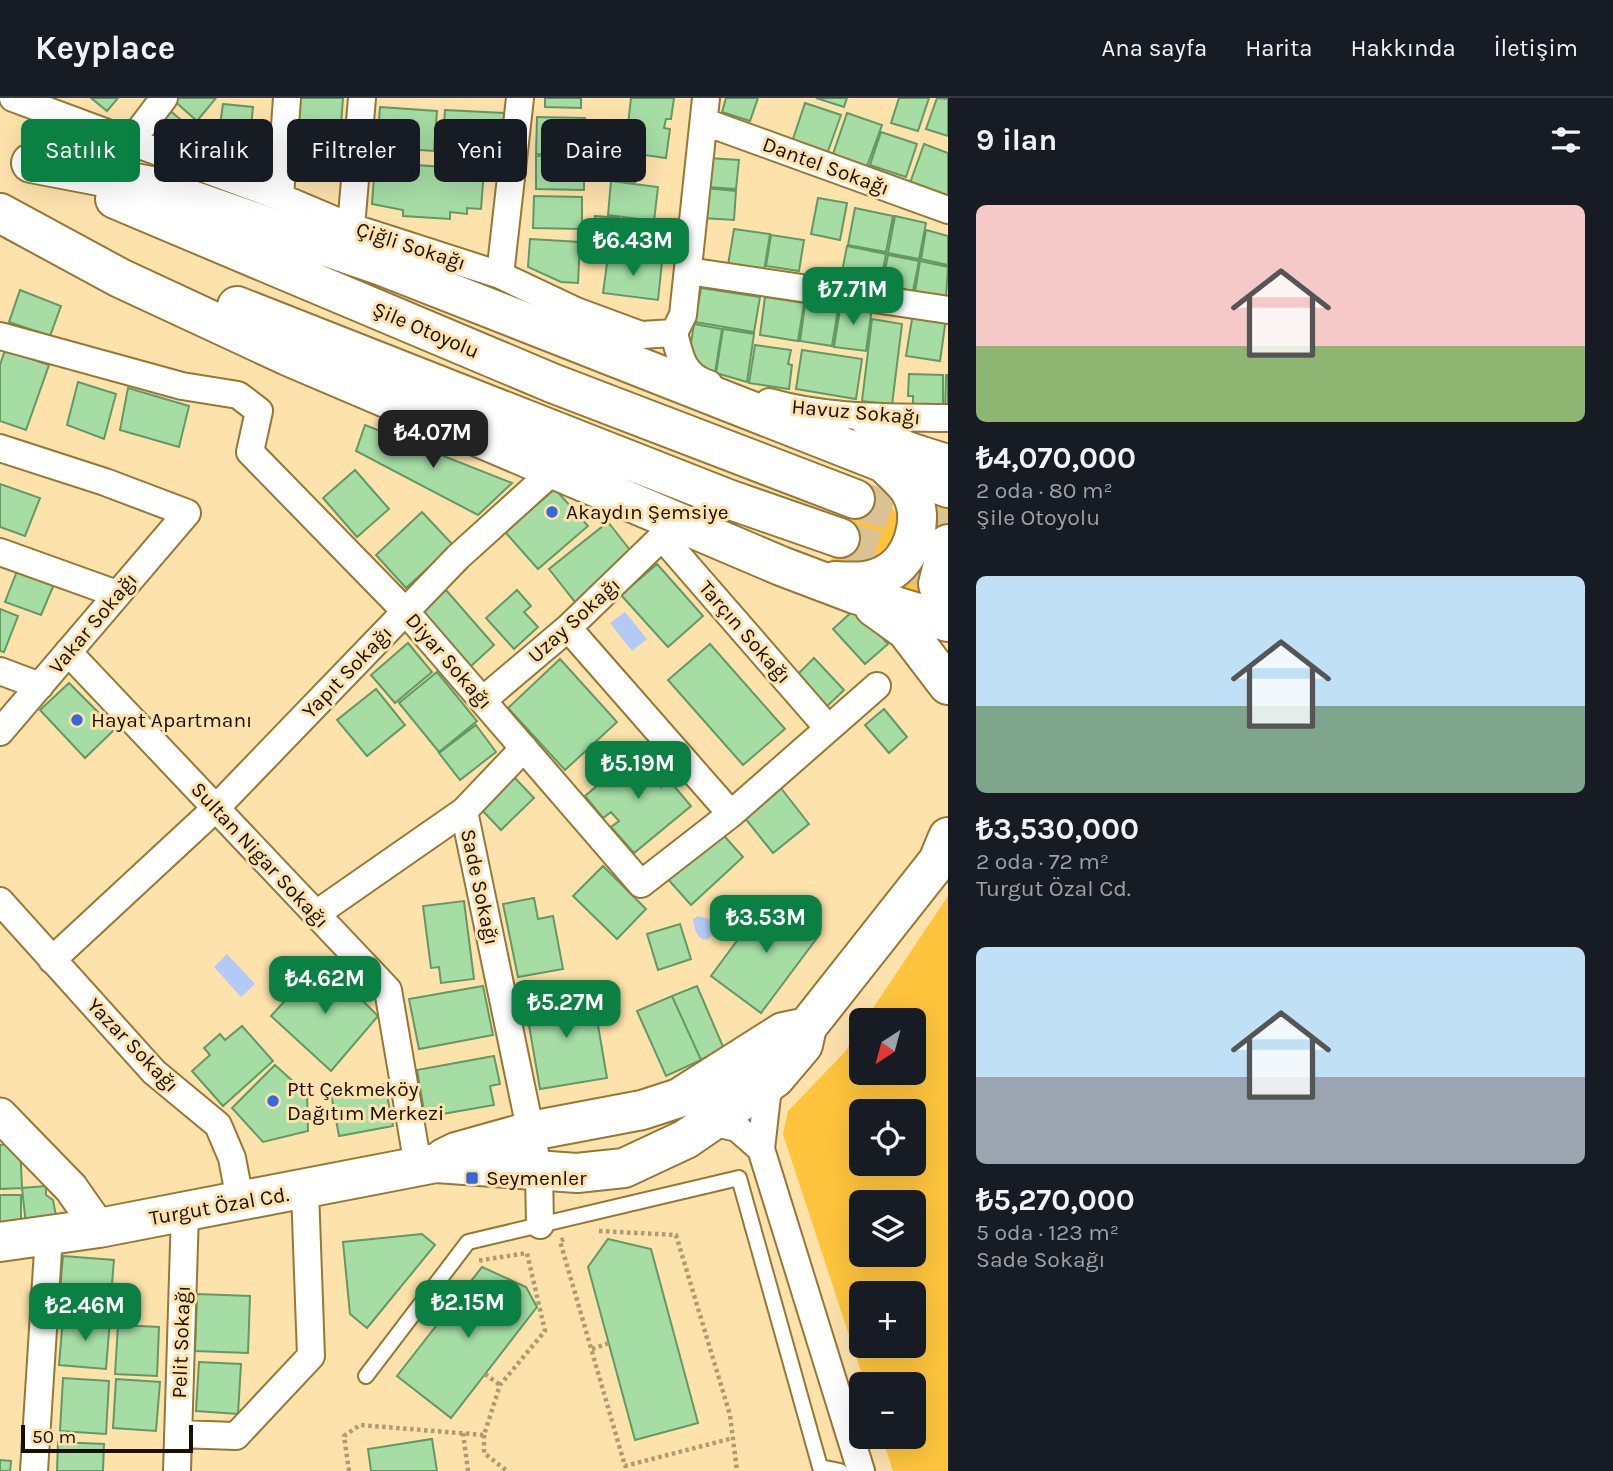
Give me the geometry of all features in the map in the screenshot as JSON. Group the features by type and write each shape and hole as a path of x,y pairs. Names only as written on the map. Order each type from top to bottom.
{"main road":[{"path":"15,157 151,186 369,262 948,488"},
{"name":"Şile Otoyolu","path":"15,157 552,383 855,499"},
{"path":"0,213 728,499 840,538"},
{"path":"0,213 120,278 290,357 809,577 948,622"},
{"path":"809,577 835,581 873,580 897,568 906,555 916,524 913,498 901,480 880,460"},
{"path":"948,544 938,584 948,622"},
{"path":"855,594 906,630 948,685"},
{"name":"Turgut Özal Cd.","path":"427,1164 539,1172 603,1172 624,1168 686,1139 775,1078 803,1045 807,1027 945,851"},
{"name":"Turgut Özal Cd.","path":"0,1242 99,1228 305,1190 427,1164 456,1152 531,1131 642,1110 679,1098 783,1032 807,1027"}],"street":[{"name":"Çiğli Sokağı","path":"13,98 66,119"},
{"path":"140,130 164,98"},
{"path":"280,197 287,98"},
{"path":"351,227 362,98"},
{"path":"500,275 520,98"},
{"path":"679,324 688,271 705,110"},
{"name":"Dantel Sokağı","path":"705,110 948,210"},
{"name":"Çiğli Sokağı","path":"140,148 280,197 351,227 500,275 576,311 641,335 679,324"},
{"path":"688,271 948,310"},
{"name":"Havuz Sokağı","path":"679,324 682,366 695,380 797,410 858,416 948,418"},
{"name":"Diyar Sokağı","path":"0,336 182,386 238,395 259,411 250,452 406,612 641,884 731,814 877,687"},
{"path":"858,416 867,425 896,441 948,458"},
{"name":"Vakar Sokağı","path":"0,448 105,482 187,513 0,732"},
{"name":"Yapıt Sokağı","path":"52,960 216,808 458,557 542,481"},
{"name":"Uzay Sokağı","path":"483,700 568,628 663,537"},
{"name":"Tarçın Sokağı","path":"663,537 828,728"},
{"path":"0,552 117,594"},
{"path":"568,628 731,814"},
{"name":"Sultan Nigar Sokağı","path":"68,652 388,989 427,1164"},
{"path":"0,671 40,686"},
{"name":"Sade Sokağı","path":"524,748 464,811 539,1172 540,1225"},
{"path":"316,914 464,811"},
{"name":"Yazar Sokağı","path":"0,901 154,1072 219,1125 232,1158 240,1200"},
{"path":"775,1078 767,1096 761,1149 861,1471"},
{"path":"0,1115 71,1188 99,1228"},
{"path":"711,1122 737,1129 761,1149"},
{"path":"178,1434 236,1436 310,1356 305,1190"},
{"name":"Pelit Sokağı","path":"177,1471 185,1212"},
{"path":"34,1471 49,1235"}],"lane":[{"path":"366,1376 468,1242 739,1178 820,1467 840,1471"}],"path":[{"path":"586,1231 676,1235 730,1415 737,1471"},
{"path":"573,1236 560,1241 625,1466 733,1438"},
{"path":"467,1272 475,1261 527,1254 545,1331 500,1385 484,1435 484,1453 507,1471"},
{"path":"592,1349 609,1343"},
{"path":"485,1374 500,1385"},
{"path":"349,1471 344,1436 360,1426 484,1435"},
{"path":"463,1433 468,1471"}],"shaded area":[{"path":"863,480 882,493 900,519 892,547 886,556 869,565 845,566 830,563"},
{"path":"925,501 948,508 948,521 930,534"},
{"path":"917,574 925,610 878,594"},
{"path":"948,896 948,1471 893,1471 886,1449 926,1449 926,1372 861,1372 856,1358 926,1358 926,1281 849,1281 849,1335 783,1134 788,1111 849,1046 849,1085 926,1085 926,1008 873,1008"}],"water":[{"path":"625,612 647,639 632,651 610,623"},
{"path":"698,916 716,921 717,931 707,940 698,936 695,930 693,919"},
{"path":"227,954 255,984 241,997 214,967"}],"building":[{"path":"91,98 118,98 107,111"},
{"path":"171,98 216,98 199,119 195,119"},
{"path":"294,98 343,98 341,119 293,119"},
{"path":"545,98 581,98 581,108 545,107"},
{"path":"631,98 674,98 671,119 666,119 664,128 670,129 666,158 646,155 646,119 629,119"},
{"path":"726,98 758,98 750,121 722,112"},
{"path":"816,98 847,98 844,107"},
{"path":"899,98 929,98 918,131 891,123"},
{"path":"937,98 948,99 948,136 926,129"},
{"path":"805,103 841,115 827,154 792,142"},
{"path":"223,104 253,107 252,119 221,119"},
{"path":"380,107 437,111 436,119 434,119 434,151 420,150 420,119 379,119"},
{"path":"167,108 180,119 157,119"},
{"path":"445,110 504,113 504,119 444,119"},
{"path":"847,113 882,125 866,169 832,157"},
{"path":"537,117 585,118 541,119 541,154 536,154"},
{"path":"154,123 154,137 147,131"},
{"path":"881,132 917,144 906,177 870,165"},
{"path":"924,144 948,153 948,196 910,183"},
{"path":"536,156 541,156 541,182 584,182 584,190 536,189"},
{"path":"708,158 739,160 736,189 706,187"},
{"path":"420,165 434,166 434,182 483,182 481,209 467,208 467,214 450,212 450,219 403,216 403,210 372,204 374,182 420,182"},
{"path":"611,182 658,187 654,221 608,215"},
{"path":"705,188 736,191 734,220 703,218"},
{"path":"534,196 582,197 582,229 533,228"},
{"path":"818,198 847,203 840,240 811,234"},
{"path":"855,208 893,216 886,252 848,245"},
{"path":"595,216 619,218 616,244 592,242"},
{"path":"895,216 926,223 919,259 888,253"},
{"path":"629,219 668,224 665,254 625,250"},
{"path":"734,229 770,234 764,271 728,265"},
{"path":"926,230 948,236 948,265 921,259"},
{"path":"771,235 804,240 799,271 766,266"},
{"path":"530,239 580,242 578,283 561,282 528,267"},
{"path":"847,246 886,254 880,285 841,277"},
{"path":"888,255 919,261 913,291 882,285"},
{"path":"608,256 662,262 658,300 603,293"},
{"path":"920,261 948,267 946,298 915,292"},
{"path":"701,288 760,297 754,332 695,322"},
{"path":"20,290 61,306 50,336 9,322"},
{"path":"765,297 804,303 798,341 760,335"},
{"path":"806,298 839,303 832,346 800,341"},
{"path":"841,303 872,308 866,351 834,347"},
{"path":"913,313 946,318 940,361 906,356"},
{"path":"872,319 902,324 892,405 862,401"},
{"path":"694,324 722,329 715,373 687,368"},
{"path":"723,329 754,334 747,382 716,373"},
{"path":"755,345 791,350 788,364 792,365 789,389 749,383"},
{"path":"5,350 49,365 26,430 0,421 0,365"},
{"path":"802,350 862,359 856,399 796,389"},
{"path":"909,374 943,375 943,411 913,411 913,396 908,396"},
{"path":"948,375 948,411 945,411"},
{"path":"78,382 116,394 104,439 67,425"},
{"path":"128,388 189,406 179,447 120,430"},
{"path":"365,425 512,483 478,515 356,451"},
{"path":"355,470 389,509 357,537 323,498"},
{"path":"0,484 40,498 25,536 0,527"},
{"path":"555,489 588,526 538,569 505,532"},
{"path":"422,512 453,545 406,588 376,555"},
{"path":"608,522 634,555 575,602 549,569"},
{"path":"657,564 703,616 668,647 621,595"},
{"path":"19,566 55,582 41,615 5,602"},
{"path":"446,590 494,645 470,667 421,612"},
{"path":"517,590 531,606 524,612 538,627 514,649 486,618"},
{"path":"856,608 888,644 865,664 833,629"},
{"path":"0,609 18,616 4,652 0,651"},
{"path":"408,643 432,672 395,703 371,675"},
{"path":"710,644 785,729 743,765 668,680"},
{"path":"814,658 844,690 820,713 790,682"},
{"path":"560,659 617,722 565,770 508,708"},
{"path":"437,672 477,721 439,752 399,703"},
{"name":"Hayat Apartmanı","path":"69,683 115,729 85,758 40,710"},
{"path":"376,689 405,725 367,756 337,720"},
{"path":"884,709 907,737 889,753 865,725"},
{"path":"476,725 496,752 460,780 439,753"},
{"path":"642,748 661,772 653,778 661,787 669,780 691,806 634,853 611,827 619,821 611,812 603,818 585,796"},
{"path":"512,775 534,798 501,830 479,807"},
{"path":"777,783 809,824 773,853 740,812"},
{"path":"718,829 743,857 691,905 666,877"},
{"path":"603,866 646,909 617,939 573,896"},
{"path":"770,896 820,934 761,1013 711,976"},
{"path":"534,898 538,919 553,916 563,969 518,977 503,904"},
{"path":"464,901 474,979 441,983 439,967 431,968 423,906"},
{"path":"680,924 691,959 658,970 647,934"},
{"path":"322,960 378,1016 331,1071 271,1016"},
{"path":"483,986 493,1035 419,1049 409,999"},
{"path":"697,986 724,1049 701,1060 672,996"},
{"path":"592,990 607,1078 540,1089 525,1002"},
{"path":"672,996 701,1060 666,1076 637,1011"},
{"path":"242,1026 273,1061 223,1106 192,1071 210,1055 204,1048 220,1034 225,1040"},
{"path":"494,1056 500,1084 490,1086 494,1105 425,1117 417,1070"},
{"name":"Ptt Çekmeköy Dağıtım Merkezi","path":"275,1065 307,1094 308,1131 263,1142 232,1108"},
{"path":"385,1084 393,1126 339,1136 331,1094"},
{"path":"20,1143 22,1188 0,1189 0,1145"},
{"path":"46,1186 46,1195 53,1200 57,1221 26,1225 22,1188"},
{"path":"0,1195 21,1195 21,1230 0,1230"},
{"path":"422,1234 435,1245 367,1328 350,1314 343,1242"},
{"path":"608,1239 651,1249 698,1423 635,1440 588,1267"},
{"path":"63,1256 114,1260 110,1307 59,1302"},
{"path":"482,1267 526,1287 537,1307 451,1418 397,1376"},
{"path":"197,1294 250,1296 248,1353 195,1351"},
{"path":"63,1317 110,1320 106,1369 59,1365"},
{"path":"118,1325 159,1327 157,1376 115,1374"},
{"path":"199,1362 241,1364 238,1414 196,1411"},
{"path":"63,1378 109,1381 106,1434 60,1431"},
{"path":"116,1379 160,1382 156,1431 113,1428"},
{"path":"432,1439 437,1471 371,1471 368,1449"},
{"path":"58,1442 104,1444 103,1471 57,1471"},
{"path":"0,1460 11,1461 10,1471 0,1471"}],"tunnel":[{"path":"855,499 948,531"},
{"path":"840,538 948,576"}],"place":[{"name":"Akaydın Şemsiye","path":"552,512"},
{"name":"Hayat Apartmanı","path":"77,720"},
{"name":"Ptt Çekmeköy Dağıtım Merkezi","path":"273,1101"},
{"name":"Seymenler","path":"472,1178"}]}
